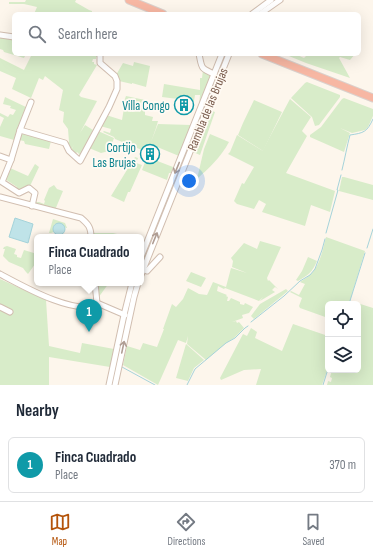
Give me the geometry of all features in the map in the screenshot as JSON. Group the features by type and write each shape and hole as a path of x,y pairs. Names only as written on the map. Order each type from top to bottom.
{"highway":[{"path":"129,0 159,12"},
{"path":"267,56 373,98"}],"street":[{"path":"255,12 271,0"},
{"path":"263,12 280,0"},
{"path":"0,35 12,37"},
{"path":"20,130 66,143 69,151 80,161 117,89 117,81 115,76 100,63 100,56"},
{"path":"199,56 202,68 214,74"},
{"name":"Rambla de las Brujas","path":"144,249 221,56"},
{"name":"Rambla de las Brujas","path":"144,266 228,56"},
{"path":"31,102 2,182 19,193 29,188 35,193 32,206"},
{"path":"0,156 11,160"},
{"path":"0,197 81,218 91,230 91,234"},
{"path":"144,269 147,270 160,257"},
{"path":"0,274 41,295 67,305 86,307 94,306 97,303"},
{"path":"95,286 97,303"},
{"path":"115,385 132,286"},
{"path":"109,385 127,316 137,286"},
{"path":"97,303 127,316"},
{"path":"0,307 10,312"}],"green space":[{"path":"26,0 76,0 75,2 92,12 35,12 37,7 24,4 9,4 9,2 25,2"},
{"path":"0,36 12,38 12,54 0,49"},
{"path":"31,56 98,56 96,59 93,59 92,62 97,65 79,95 81,97 97,101 80,133 85,125 93,130 81,156 77,152 75,155 70,152 74,145 70,151 67,143 69,142 68,129 63,122 64,112 59,110 63,90 45,76 43,80 39,78 31,98 12,89 16,78 0,71 0,58 24,70"},
{"path":"289,56 300,56 304,58 306,56 353,56 350,60 339,58 350,78"},
{"path":"134,62 150,66 146,87 119,81 116,75 123,63 133,66"},
{"path":"203,70 212,75 199,106 200,95 195,95 194,101 162,97 164,84 200,90 200,78 202,78"},
{"path":"307,82 340,95 319,125 315,126 312,117 291,98"},
{"path":"126,96 145,100 145,115 153,117 152,121 158,121 151,142 158,124 191,125 179,156 150,144 147,152 115,139 114,137 103,132 110,133 111,129 100,126 106,115 122,120 124,108 122,107"},
{"path":"5,97 28,108 14,140 0,136 0,127 4,118 0,116 0,113 8,117 10,114 13,115 16,110 10,108 11,106 3,104"},
{"path":"344,98 373,109 373,116 365,130 352,133 340,128 350,133 344,152 310,137 310,135 321,127"},
{"path":"290,99 311,117 302,131 307,136 286,173 335,191 330,212 311,205 305,226 262,212 266,204 259,200 254,209 237,204 234,201 242,183 244,184 254,167 228,154 237,135 262,151"},
{"path":"254,100 282,112 263,151 238,135"},
{"path":"209,110 215,112 200,155 193,152"},
{"path":"98,131 114,138 109,151 101,153 89,148"},
{"path":"23,133 51,141 49,149 25,144 24,141 19,140 20,135"},
{"path":"210,134 229,142 219,157 197,179 204,149"},
{"path":"135,157 138,158 136,163 142,165 124,202 111,196"},
{"path":"147,157 173,167 167,180 142,170"},
{"path":"35,164 39,167 30,186 19,192 15,190 17,187 5,179 10,168 28,176"},
{"path":"342,177 373,185 373,200 339,191"},
{"path":"54,185 57,189 63,191 55,210 35,205 35,202 44,204 49,188"},
{"path":"53,219 65,223 67,228 55,224 53,228 54,232 49,233"},
{"path":"113,233 117,234 93,234"},
{"path":"326,237 365,251 350,301 325,301 325,317 300,308 299,306 302,298 290,292 291,291 299,295 305,284 300,282 311,274 321,257"},
{"path":"260,241 281,247 267,278 268,281 269,280 278,289 275,287 272,290 275,292 260,301 263,297 259,301 218,286 217,291 227,295 227,301 231,298 240,302 240,304 244,305 245,303 253,307 249,313 242,315 243,318 232,322 239,322 244,328 234,338 206,360 187,344 188,336 186,343 178,340 158,385 123,365 127,346 140,350 143,343 157,347 172,304 176,307 183,299 188,288 199,294 207,295 213,282 226,287 231,268 247,273 232,267 233,261 231,258 244,243 257,249"},
{"path":"7,246 16,249 14,254 21,258 24,250 34,253 34,265 28,274 23,268 9,262 3,256 5,249 3,249"},
{"path":"308,257 317,261 309,273 298,281 296,280"},
{"path":"191,272 206,278 201,287 186,281"},
{"path":"0,279 46,300 49,346 80,353 82,343 114,349 110,367 49,357 49,385 0,385 0,309 11,313 12,311 0,305"},
{"path":"97,286 107,286 98,298"},
{"path":"286,289 288,291 254,319 251,316 260,304"},
{"path":"361,304 373,308 373,385 327,385 328,381 331,382 332,378 330,377 331,373 361,373"},
{"path":"293,324 325,335 325,373 326,373 322,385 256,385 261,369 244,370 221,380 220,378 243,334 247,336 251,328 257,332 255,338 282,351"},
{"path":"186,344 204,360 194,368 188,381 176,378"}],"water":[{"path":"223,56 227,56 144,264 144,253"},
{"path":"15,218 33,224 28,243 9,237"},
{"path":"57,223 61,223 65,227 65,231 62,234 56,234 53,231 53,227"},
{"path":"132,286 136,286 114,385 110,385"}],"waterway":[{"path":"342,170 350,135 367,129 373,119"},
{"path":"326,233 341,175"},
{"path":"367,248 373,229"},
{"path":"251,322 284,296 300,281 310,275 315,269 325,239"},
{"path":"350,301 365,253"},
{"path":"187,385 195,369 248,326"},
{"path":"122,367 155,385"},
{"path":"323,385 327,373"}],"place":[{"name":"Villa Congo","path":"184,105"},
{"name":"Cortijo Las Brujas","path":"150,154"},
{"name":"Finca Cuadrado","path":"89,332"}]}
